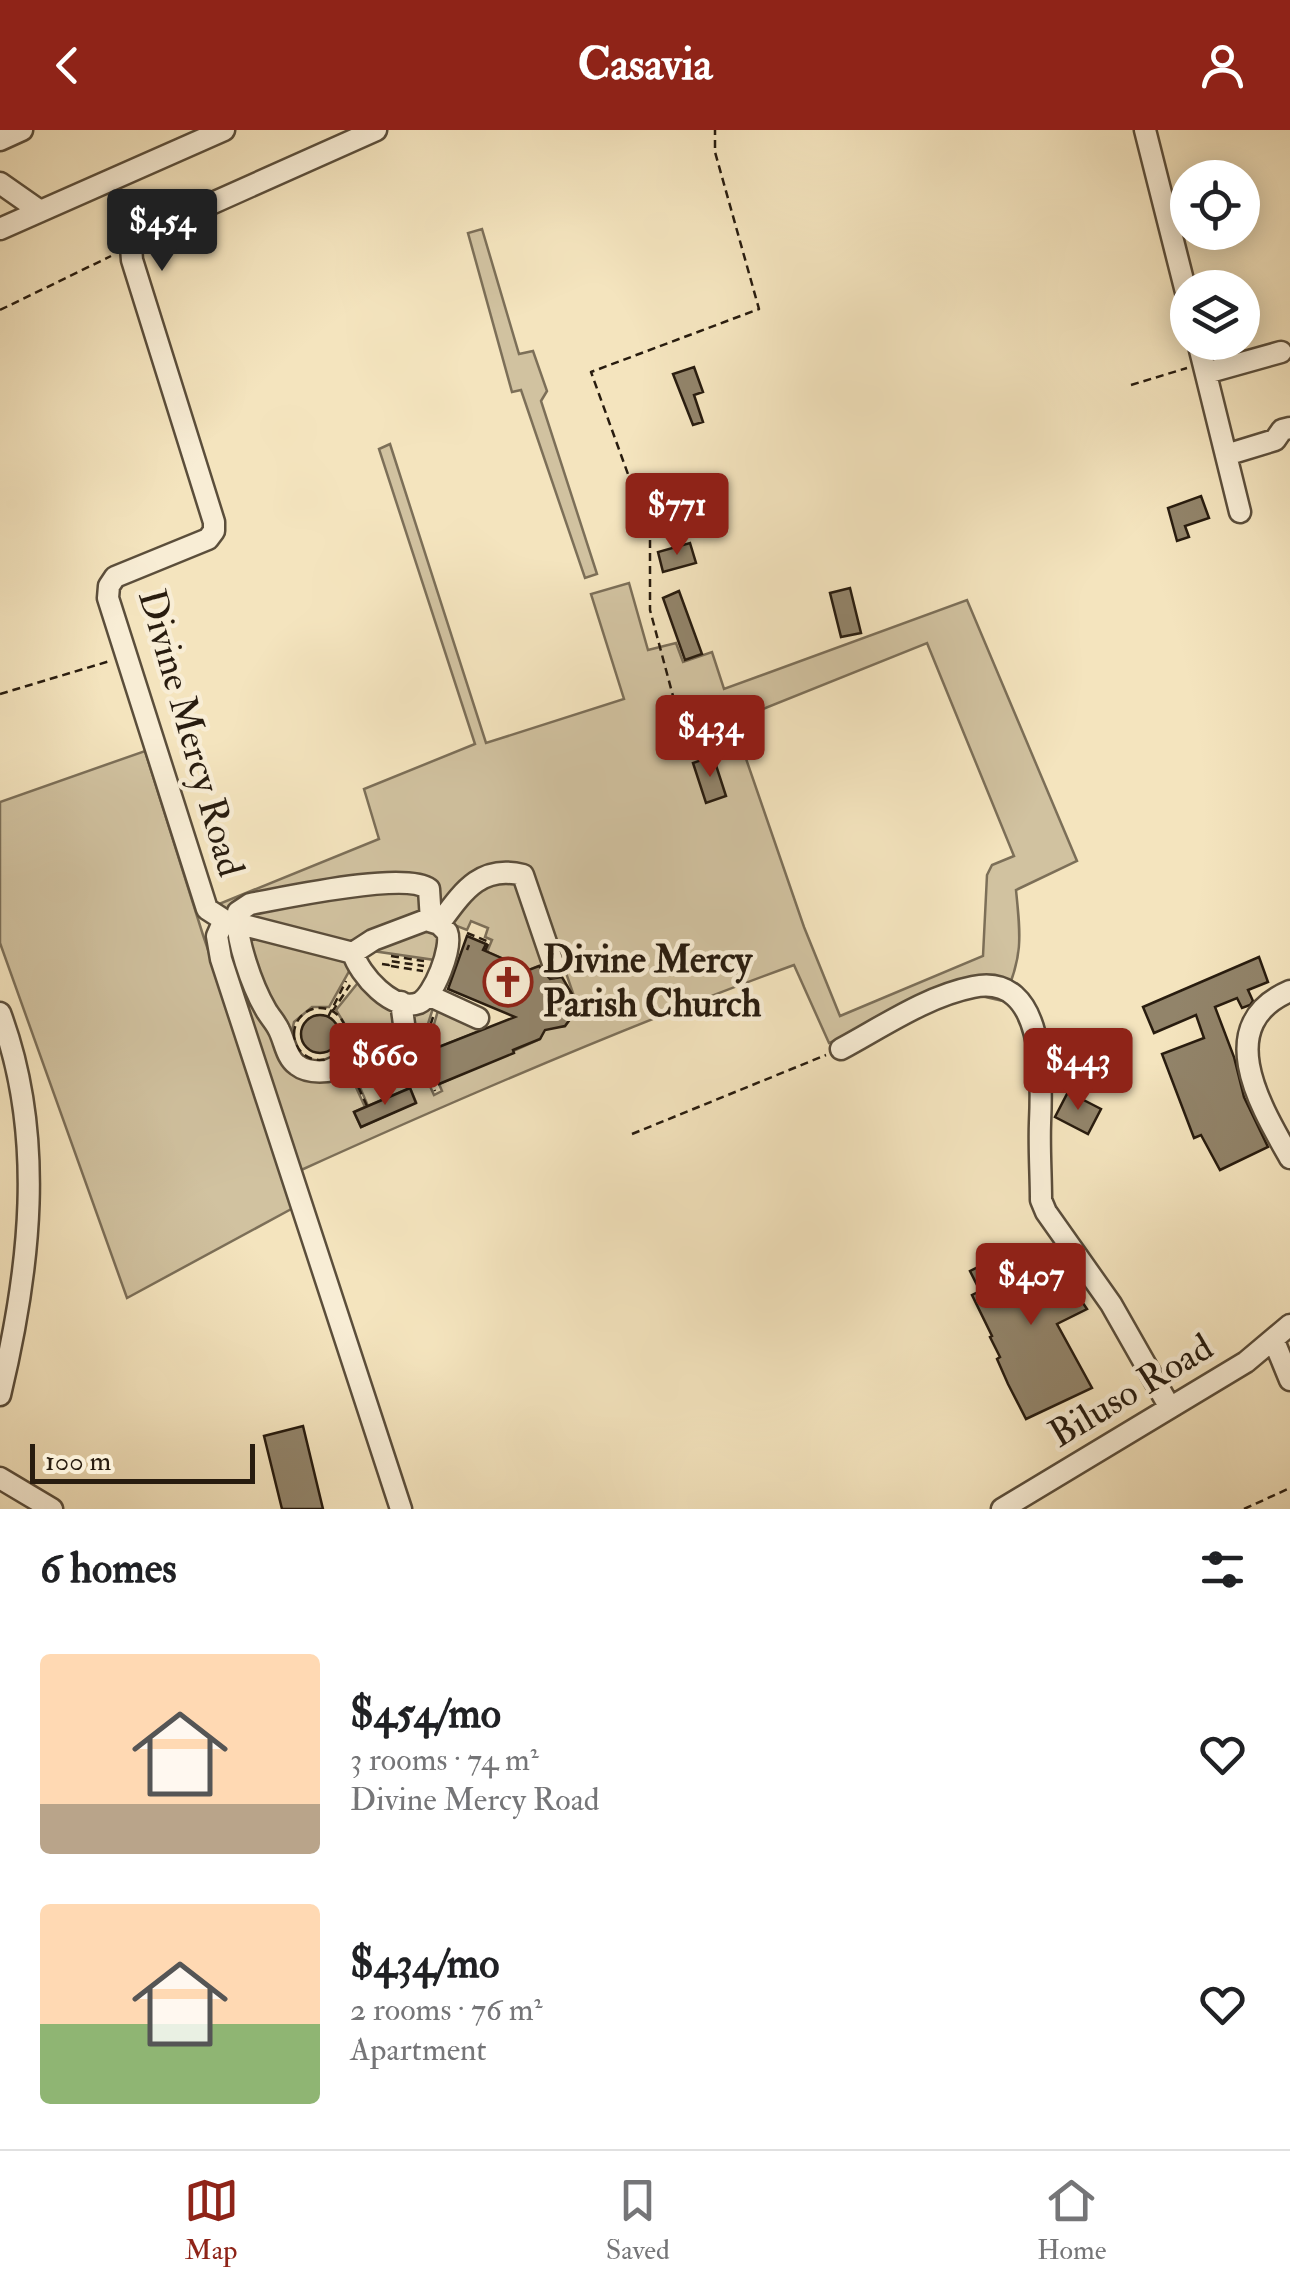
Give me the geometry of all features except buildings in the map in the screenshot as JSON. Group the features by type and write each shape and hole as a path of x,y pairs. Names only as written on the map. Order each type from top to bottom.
{"street":[{"path":"0,140 22,130"},
{"path":"0,229 224,130"},
{"path":"1146,130 1181,270"},
{"path":"131,247 139,236 364,132"},
{"path":"0,183 40,211"},
{"name":"Divine Mercy Road","path":"131,247 214,532 208,539 116,578 109,586 108,598 126,656 207,910 357,962"},
{"path":"1260,354 1281,352"},
{"path":"1202,360 1240,512"},
{"path":"1226,455 1275,440 1282,430 1290,428"},
{"path":"439,927 461,894 478,879 497,872 523,875 554,966"},
{"path":"401,1002 401,1038 336,1068 306,1070 290,1057 263,1005 230,921 250,904 360,886 416,882 429,889 449,950 433,997"},
{"name":"Divine Mercy Road","path":"230,921 217,936 222,959 402,1509"},
{"path":"439,927 404,927 363,944 357,962 372,983 401,1002 418,1003 433,997 478,1018"},
{"path":"841,1048 944,996 973,987 1001,989 1014,996 1038,1038 1043,1075 1041,1200 1110,1304 1169,1406"},
{"path":"1290,991 1257,1014 1246,1048 1260,1105 1290,1158"},
{"path":"0,1013 28,1130 26,1258 0,1395"},
{"name":"Biluso Road","path":"1002,1509 1034,1500 1169,1406 1246,1362 1290,1325"},
{"path":"1274,1341 1290,1380"},
{"path":"0,1478 52,1509"}],"path":[{"path":"680,726 650,610 650,535 591,372 759,309 715,152 715,130"},
{"path":"0,310 131,247"},
{"path":"1131,385 1200,360"},
{"path":"0,694 126,656"},
{"path":"439,927 464,931 489,942 485,951"},
{"path":"390,961 431,967"},
{"path":"331,1010 357,962"},
{"path":"331,1010 357,962"},
{"path":"433,997 420,1057 435,1091"},
{"path":"309,1010 331,1010 346,1028 342,1050 324,1061 309,1058 295,1042 298,1020 309,1010"},
{"path":"632,1134 841,1048"},
{"path":"366,1106 357,1084 420,1057"},
{"path":"1244,1509 1290,1488"}],"shaded area":[{"path":"482,229 519,354 533,351 547,391 541,401 597,574 585,578 521,390 512,392 468,233"},
{"path":"390,444 486,743 624,699 591,594 629,583 648,650 676,643 683,662 712,652 724,689 967,600 1077,861 1016,890 1019,947 1003,1001 981,996 949,1000 829,1043 794,965 545,1063 299,1171 226,948 226,929 337,955 352,966 329,1007 312,1007 294,1022 292,1038 297,1051 306,1059 328,1061 339,1056 346,1046 349,1031 336,1010 361,979 434,1005 418,1055 354,1083 365,1107 354,1112 361,1127 416,1102 410,1088 368,1106 359,1085 418,1060 434,1095 442,1091 439,1084 540,1039 545,1028 565,1026 576,1011 531,871 508,866 440,916 348,942 215,911 219,904 379,839 364,789 475,744 379,449","holes":["927,643 1014,856 992,865 987,875 983,956 840,1016 804,927 733,721"]},
{"path":"145,751 295,1207 127,1298 0,943 0,802"},
{"path":"519,880 549,962 529,970 487,952 492,940 485,937 488,928 471,921 467,930 449,923 479,884"},
{"path":"424,927 442,937 435,960 373,951"},
{"path":"439,1007 477,1025 480,1031 426,1052"}],"place":[{"name":"Divine Mercy Parish Church","path":"508,982"}]}
